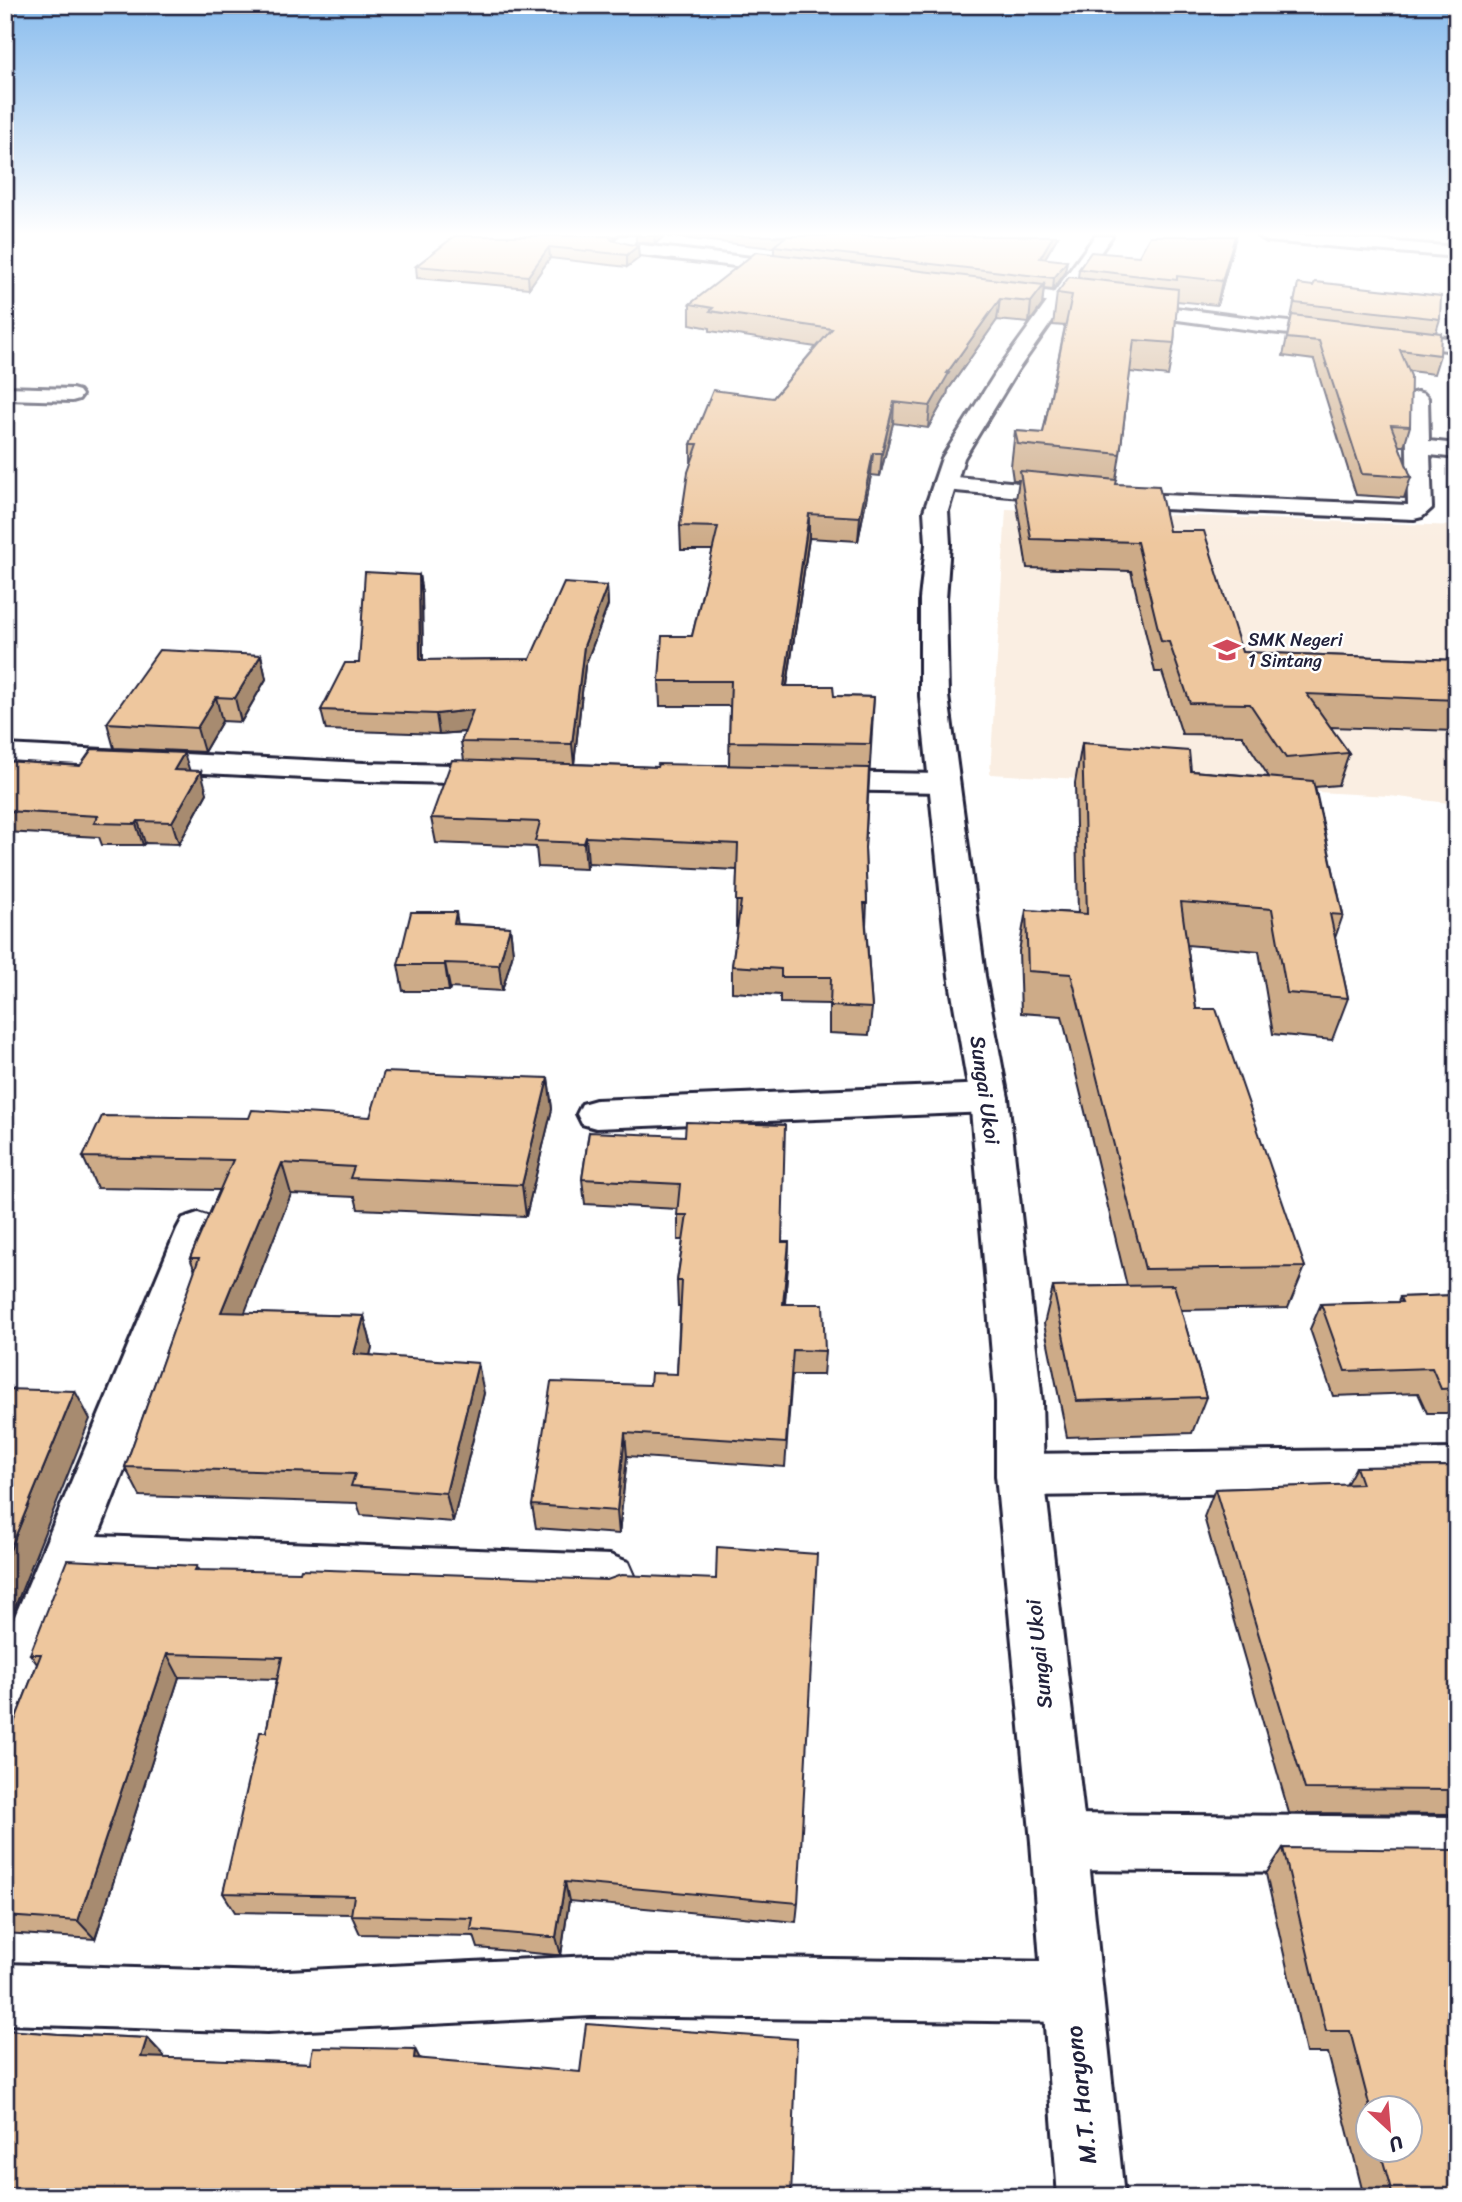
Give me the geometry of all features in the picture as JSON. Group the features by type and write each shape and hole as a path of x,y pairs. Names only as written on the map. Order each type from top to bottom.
{"main road":[{"name":"Sungai Ukoi","path":"1030,339 953,458 936,511 938,544 933,599 934,696 967,975 989,1098 1019,1402 1020,1475 1059,1842 1070,1993"},
{"path":"1395,339 1457,345"},
{"path":"5,393 72,395"},
{"path":"945,483 1138,501 1414,512 1420,508 1417,398"},
{"path":"1419,447 1457,451"},
{"path":"5,754 364,772 530,775"},
{"path":"792,780 944,783"},
{"path":"596,1114 989,1098"},
{"path":"5,1704 198,1229"},
{"path":"1020,1475 1457,1470"},
{"path":"65,1558 610,1578"},
{"path":"1059,1842 1457,1845"},
{"path":"5,1994 267,2003 592,1986 1070,1993"},
{"name":"M.T. Haryono","path":"1070,1993 1091,2197"}],"shaded area":[{"name":"SMK Negeri 1 Sintang","path":"1006,509 1457,526 1457,804 1390,796 990,774"}],"building":[{"path":"824,339 972,339 947,373 930,406 894,402 882,453 873,453 860,517 809,514 784,686 833,686 834,696 874,697 870,744 729,742 731,681 659,681 662,636 692,636 718,527 680,526 688,472 698,444 691,444 713,390 773,398"},
{"path":"1063,339 1174,339 1174,343 1134,340 1120,454 1018,444 1015,431 1043,433"},
{"path":"1295,339 1441,339 1440,355 1400,350 1411,376 1410,426 1391,425 1411,477 1362,474 1319,341"},
{"path":"1020,471 1117,480 1116,484 1159,486 1169,531 1204,531 1242,652 1457,660 1457,700 1307,694 1349,753 1286,758 1250,704 1190,703 1169,642 1161,641 1137,542 1031,539"},
{"path":"365,572 419,575 420,660 530,659 564,583 607,586 584,646 572,744 461,742 473,710 436,714 321,710 345,663 359,663"},
{"path":"159,650 261,655 235,698 216,697 197,728 107,723"},
{"path":"1082,743 1189,751 1191,771 1313,781 1343,915 1330,914 1348,998 1287,993 1272,909 1181,902 1196,1009 1216,1009 1305,1267 1145,1269 1071,974 1028,971 1026,910 1087,914"},
{"path":"92,749 184,753 174,770 201,771 172,822 94,823 98,816 5,811 5,761 80,766"},
{"path":"452,760 657,767 658,764 869,768 865,848 867,903 864,903 872,1008 830,1006 831,977 781,977 781,969 732,966 741,901 736,901 738,844 586,837 584,843 535,841 540,822 431,818"},
{"path":"411,912 456,912 454,924 510,927 499,965 398,965"},
{"path":"384,1072 548,1078 522,1185 350,1178 354,1167 282,1163 221,1312 364,1316 354,1354 478,1363 446,1493 351,1486 355,1474 125,1467 199,1258 190,1258 233,1160 83,1157 102,1116 249,1118 252,1110 370,1117"},
{"path":"686,1122 785,1125 782,1242 789,1242 783,1304 823,1304 825,1351 793,1350 786,1443 625,1433 617,1511 532,1505 551,1382 650,1385 651,1373 677,1374 682,1281 677,1281 687,1215 677,1215 680,1184 582,1179 589,1132 685,1136"},
{"path":"1174,1285 1206,1397 1077,1401 1053,1287"},
{"path":"1457,1295 1457,1388 1441,1389 1432,1368 1345,1371 1321,1304 1402,1302 1400,1297"},
{"path":"5,1389 75,1391 5,1562"},
{"path":"1457,1466 1457,1790 1305,1789 1215,1489 1362,1484 1356,1467"},
{"path":"717,1547 817,1554 798,1903 565,1882 556,1937 551,1937 471,1930 473,1918 351,1915 354,1896 223,1893 260,1732 266,1732 282,1657 167,1654 78,1921 5,1916 5,1746 41,1654 30,1654 67,1560 197,1566 195,1570 300,1572 301,1569 607,1580 621,1575 716,1579"},
{"path":"1283,1848 1457,1850 1457,2197 1393,2197 1384,2164 1424,2164 1424,2094 1366,2094 1350,2031 1326,2031"},
{"path":"586,2024 797,2039 791,2197 142,2197 5,2188 5,2030 147,2038 141,2057 310,2063 313,2047 415,2049 414,2058 580,2072"}],"place":[{"name":"SMK Negeri 1 Sintang","path":"1227,650"}]}
